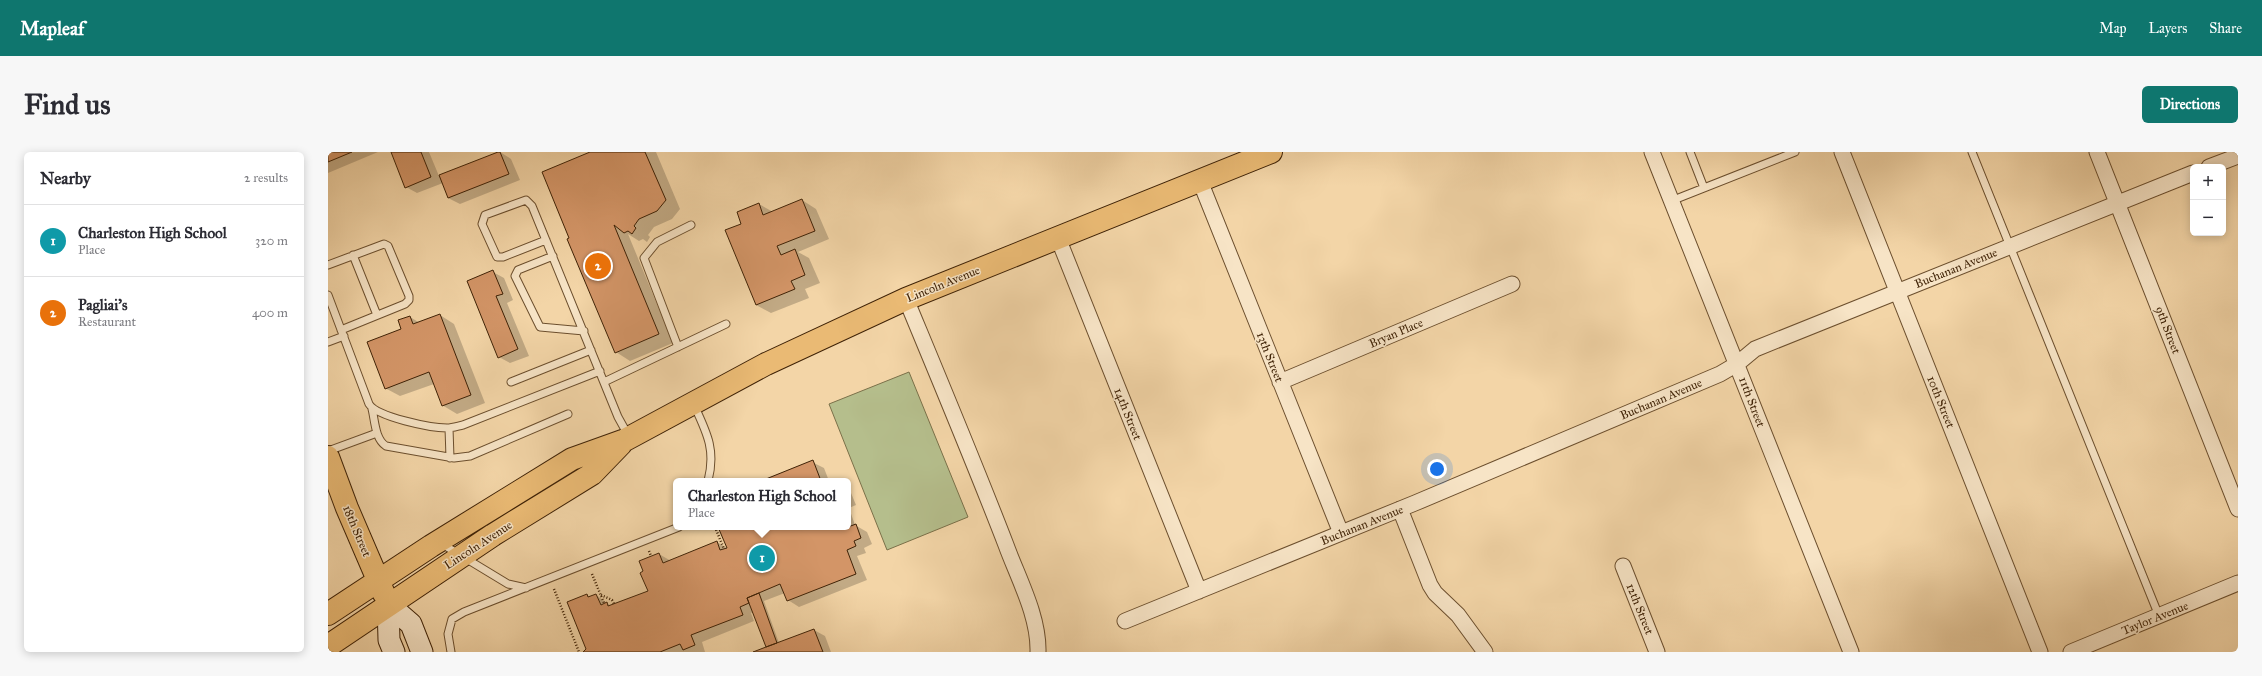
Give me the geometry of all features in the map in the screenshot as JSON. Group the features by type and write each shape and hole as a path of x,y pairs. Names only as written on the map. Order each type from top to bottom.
{"main road":[{"name":"Lincoln Avenue","path":"328,614 438,541 572,459 627,439 693,402 773,361 906,299 1271,152"},
{"name":"Lincoln Avenue","path":"328,646 388,604 592,474 627,439"},
{"name":"18th Street","path":"328,457 347,508 388,604 389,640 394,652"},
{"name":"18th Street","path":"388,604 411,624 422,652"}],"street":[{"name":"11th Street","path":"1652,152 1851,652"},
{"name":"10th Street","path":"1842,152 2040,652"},
{"name":"9th Street","path":"2098,152 2238,509"},
{"path":"2217,164 2238,156"},
{"name":"Buchanan Avenue","path":"1125,621 1400,509 1720,374 1737,364 1755,349 2190,174"},
{"name":"13th Street","path":"1200,181 1341,533"},
{"name":"14th Street","path":"1058,238 1199,591"},
{"name":"Bryan Place","path":"1280,382 1512,284"},
{"path":"906,299 986,493 1030,607 1038,641 1038,652"},
{"path":"1400,509 1430,585 1435,593 1458,615 1485,652"},
{"name":"12th Street","path":"1623,566 1657,652"},
{"name":"Taylor Avenue","path":"2071,652 2238,583"}],"lane":[{"path":"1690,152 1704,188"},
{"path":"1671,201 1795,152"},
{"path":"1972,152 2159,616"},
{"path":"546,240 503,257 497,256 482,224 485,215 526,200 532,206 584,331 627,439"},
{"path":"678,347 644,258 657,242 691,225"},
{"path":"328,265 378,245 388,246 409,296 409,300 404,304 377,315 328,342"},
{"path":"353,255 377,315"},
{"path":"553,256 518,270 515,276 540,327 584,331"},
{"path":"328,295 372,409 377,433 381,442 386,446 450,458 470,456 568,414"},
{"path":"604,382 726,324"},
{"path":"511,382 591,350"},
{"path":"372,409 430,426 449,428 463,425 600,371"},
{"path":"693,402 708,435 711,449 712,464 709,478"},
{"path":"449,428 450,458"},
{"path":"328,451 377,433"},
{"path":"451,652 448,634 452,619 464,612 673,530"},
{"path":"438,541 508,584 526,588"}],"path":[{"path":"716,530 724,549"},
{"path":"649,551 651,556"},
{"path":"592,574 604,603"},
{"path":"554,589 578,651"},
{"path":"600,595 612,600 614,604"}],"green space":[{"path":"909,372 968,517 887,550 829,404"}],"building":[{"path":"328,152 352,152 328,162"},
{"path":"391,152 421,152 431,177 405,188"},
{"path":"500,152 509,174 448,198 439,175"},
{"path":"590,152 645,152 666,200 657,211 639,219 634,226 636,228 632,234 628,231 624,233 614,225 659,334 615,353 567,239 569,238 542,172"},
{"path":"802,199 815,231 777,246 781,255 795,249 805,275 791,281 795,289 756,305 725,230 741,224 737,212 759,203 763,215"},
{"path":"493,270 503,294 496,296 518,349 498,358 467,281"},
{"path":"440,314 471,395 442,406 429,372 385,389 367,342 401,329 398,320 410,316 413,324"},
{"path":"813,460 820,478 768,478"},
{"path":"856,524 861,538 854,541 856,546 847,550 856,574 787,601 780,584 747,598 749,603 740,607 743,615 691,635 695,645 683,650 680,644 660,652 583,652 586,649 567,602 587,594 588,597 596,594 601,605 607,602 608,606 648,591 640,573 643,571 639,561 659,553 663,563 717,541 720,550 727,548 719,530 851,530 851,526"},
{"path":"759,593 777,643 766,647 747,598"},
{"path":"814,629 823,652 753,652 766,647"}],"place":[{"name":"Pagliai's","path":"598,266"},
{"name":"Charleston High School","path":"762,558"}]}
